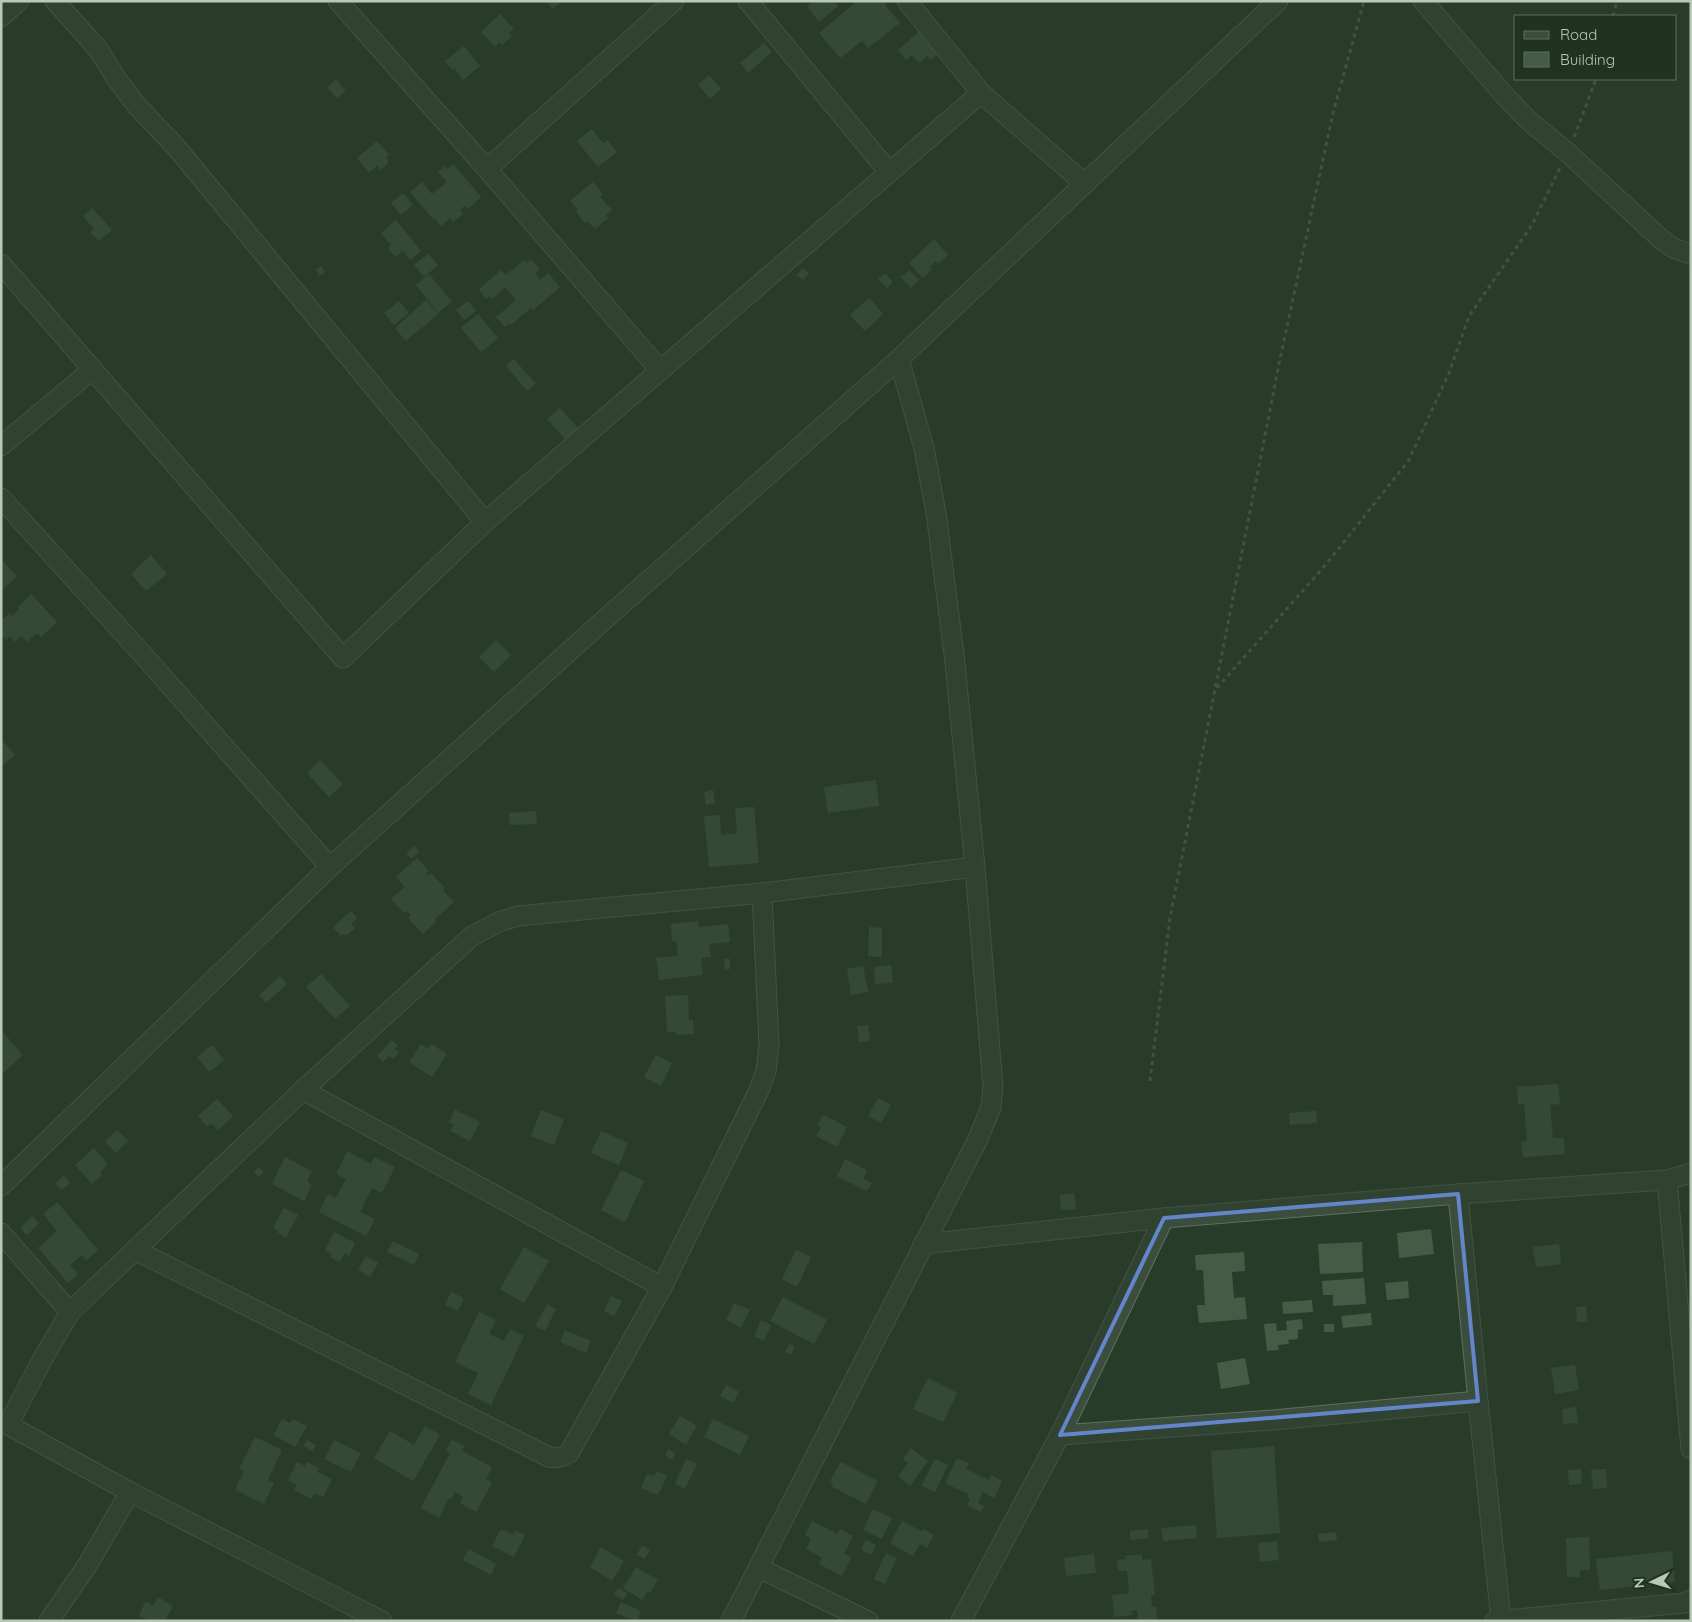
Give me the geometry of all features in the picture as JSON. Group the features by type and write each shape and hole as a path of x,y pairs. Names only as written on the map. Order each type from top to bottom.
{"street":[{"path":"1,17 18,1"},
{"path":"55,1 98,49 116,78 137,106 176,146 485,522"},
{"path":"487,169 674,1"},
{"path":"748,1 889,172"},
{"path":"907,1 980,93 1084,184"},
{"path":"1,1186 330,867 604,620 899,359 1278,1"},
{"path":"1423,1 1528,120 1568,153 1662,240 1673,248 1691,254"},
{"path":"346,4 660,370"},
{"path":"1,264 343,658 485,522 980,93"},
{"path":"731,1621 922,1244 978,1139 992,1107 993,1087 976,867 954,654 936,513 924,448 899,359"},
{"path":"1,446 92,369"},
{"path":"1,498 145,657 330,867"},
{"path":"382,1621 130,1492 4,1423 70,1312 302,1090 472,936 501,921 518,916 762,893 976,867"},
{"path":"134,1250 540,1453 560,1458 569,1453 662,1288 759,1090 766,1071 769,1045 762,893"},
{"path":"302,1090 662,1288"},
{"path":"922,1244 1164,1218 1458,1194 1667,1180 1691,1173"},
{"path":"1667,1180 1691,1449"},
{"path":"1458,1194 1501,1620"},
{"path":"962,1621 1060,1436 1164,1218"},
{"path":"1,1233 70,1312"},
{"path":"1060,1436 1273,1420 1478,1401"},
{"path":"50,1621 88,1564 130,1492"},
{"path":"759,1568 868,1621"},
{"path":"1495,1621 1684,1603 1691,1600"}],"path":[{"path":"1150,1081 1170,918 1280,359 1333,113 1364,1"},
{"path":"1613,15 1617,1"},
{"path":"1216,688 1328,562 1409,460 1449,373 1469,316 1532,225 1568,153 1596,80"}],"highlighted area":[{"path":"1458,1194 1478,1401 1060,1435 1164,1218"}],"building":[{"path":"546,1 562,1 553,9"},
{"path":"813,1 834,1 838,6 819,22 807,6"},
{"path":"857,1 886,1 885,5 900,23 868,48 862,41 840,58 819,33"},
{"path":"500,14 514,29 509,33 512,36 502,45 499,42 495,47 481,32"},
{"path":"922,29 941,51 931,60 927,56 919,63 912,55 906,60 898,50"},
{"path":"764,43 772,52 748,73 740,63"},
{"path":"464,46 480,66 463,80 454,68 452,70 445,61"},
{"path":"709,75 721,89 710,99 698,85"},
{"path":"336,79 346,91 337,98 327,87"},
{"path":"592,129 603,143 607,140 617,152 598,167 577,141"},
{"path":"377,141 389,155 386,158 389,162 381,170 377,166 369,173 357,158"},
{"path":"453,164 481,197 468,209 465,205 460,210 463,214 453,222 450,218 441,226 410,192 422,182 432,194 447,182 438,172 445,166 447,169"},
{"path":"593,182 603,194 600,197 612,210 606,215 608,218 595,229 587,221 585,223 576,212 578,210 570,201"},
{"path":"403,193 413,205 401,215 391,203"},
{"path":"92,208 112,230 99,241 90,232 94,229 83,216"},
{"path":"396,220 421,251 410,260 403,251 395,257 388,248 391,245 381,233"},
{"path":"934,239 948,255 938,264 936,261 930,267 932,269 923,278 909,263"},
{"path":"428,254 438,265 424,277 414,265"},
{"path":"531,259 540,269 535,273 540,280 548,273 560,287 533,310 531,308 511,325 510,323 505,327 496,317 516,300 505,287 492,299 490,296 486,299 479,289 501,270 506,275 524,260 526,263"},
{"path":"321,266 325,272 319,276 316,269"},
{"path":"803,268 809,273 803,280 797,275"},
{"path":"909,270 919,280 911,288 901,277"},
{"path":"885,273 893,282 887,288 878,279"},
{"path":"429,274 452,302 438,313 416,285"},
{"path":"869,298 883,314 865,331 850,315"},
{"path":"426,300 438,314 422,328 412,317 421,328 406,341 395,328"},
{"path":"399,301 409,313 394,325 384,313"},
{"path":"468,301 476,311 464,320 456,310"},
{"path":"478,314 498,338 481,352 461,328"},
{"path":"514,359 536,384 527,391 506,366"},
{"path":"560,408 578,428 565,439 547,419"},
{"path":"151,555 167,574 146,591 131,574"},
{"path":"1,559 17,576 1,591"},
{"path":"31,594 57,622 41,637 37,633 27,642 21,636 15,642 10,636 6,640 1,635 1,621 10,613 12,616"},
{"path":"496,640 511,655 494,672 479,657"},
{"path":"1,739 15,755 1,767"},
{"path":"320,760 343,784 329,797 307,773"},
{"path":"876,780 879,806 828,813 824,787"},
{"path":"713,790 715,803 706,805 704,792"},
{"path":"754,807 759,863 709,867 704,816 720,815 721,835 737,833 735,808"},
{"path":"536,811 537,824 510,825 509,813"},
{"path":"415,846 419,852 411,859 406,853"},
{"path":"417,858 429,871 426,873 429,876 431,873 445,888 443,890 454,902 434,920 436,922 423,934 408,918 411,915 407,911 404,913 391,899 405,887 396,877"},
{"path":"351,911 357,918 351,924 355,928 346,936 344,934 341,936 333,927"},
{"path":"698,921 699,927 728,924 730,942 709,944 711,957 701,958 703,975 659,980 656,958 678,956 676,941 672,941 671,924"},
{"path":"869,927 882,928 882,957 868,956"},
{"path":"724,959 730,959 730,969 725,969"},
{"path":"891,965 893,983 875,984 874,967"},
{"path":"863,966 868,992 851,995 847,969"},
{"path":"321,974 350,1006 335,1019 306,987"},
{"path":"280,976 287,984 266,1003 259,995"},
{"path":"688,995 689,1020 693,1020 694,1034 676,1035 676,1032 667,1032 665,996"},
{"path":"868,1025 870,1041 859,1042 857,1026"},
{"path":"1,1030 23,1055 1,1075"},
{"path":"392,1040 398,1046 395,1048 399,1053 393,1059 389,1056 383,1062 377,1056"},
{"path":"421,1044 428,1049 431,1044 447,1054 432,1077 409,1062"},
{"path":"212,1045 224,1060 209,1072 197,1057"},
{"path":"656,1055 672,1063 661,1086 644,1077"},
{"path":"1558,1084 1560,1104 1550,1105 1553,1138 1564,1138 1565,1154 1523,1157 1521,1142 1527,1141 1524,1104 1518,1104 1517,1087"},
{"path":"878,1098 891,1105 881,1123 868,1116"},
{"path":"217,1099 233,1116 218,1130 211,1123 207,1127 198,1116"},
{"path":"455,1110 480,1122 470,1141 450,1131 454,1125 449,1122"},
{"path":"541,1110 564,1119 554,1145 531,1136"},
{"path":"1316,1111 1317,1123 1290,1125 1289,1113"},
{"path":"823,1115 847,1127 837,1147 816,1136 821,1127 817,1125"},
{"path":"117,1130 128,1141 116,1153 105,1142"},
{"path":"601,1131 628,1143 619,1165 591,1153"},
{"path":"94,1148 108,1164 100,1172 102,1175 92,1184 75,1165"},
{"path":"347,1151 371,1164 374,1157 395,1167 382,1193 372,1188 360,1212 375,1219 366,1236 319,1212 328,1194 336,1198 346,1179 336,1174"},
{"path":"285,1157 312,1171 307,1182 312,1185 304,1201 272,1184"},
{"path":"845,1159 867,1170 863,1178 872,1183 867,1191 837,1176"},
{"path":"259,1167 264,1173 258,1177 254,1171"},
{"path":"621,1170 644,1181 625,1222 601,1210"},
{"path":"64,1176 70,1183 61,1190 55,1183"},
{"path":"1074,1193 1076,1209 1061,1210 1060,1195"},
{"path":"57,1202 98,1250 86,1261 82,1255 70,1265 78,1274 68,1283 38,1248 57,1231 43,1214"},
{"path":"284,1208 298,1215 286,1238 273,1228"},
{"path":"32,1216 39,1223 27,1235 20,1228"},
{"path":"1431,1229 1434,1254 1399,1258 1397,1233"},
{"path":"334,1232 355,1243 349,1256 345,1253 340,1262 330,1257 332,1254 325,1250"},
{"path":"393,1241 419,1254 414,1265 387,1252"},
{"path":"1362,1242 1363,1272 1320,1274 1318,1244"},
{"path":"1559,1244 1561,1264 1536,1267 1533,1247"},
{"path":"524,1247 549,1261 524,1303 500,1289"},
{"path":"796,1250 811,1257 797,1287 782,1279"},
{"path":"1244,1252 1245,1271 1232,1272 1234,1298 1245,1297 1247,1319 1199,1323 1197,1305 1205,1305 1203,1270 1196,1270 1195,1255"},
{"path":"366,1256 378,1263 370,1277 358,1270"},
{"path":"1364,1278 1366,1304 1333,1306 1333,1295 1323,1295 1322,1281"},
{"path":"1408,1281 1409,1298 1387,1300 1385,1283"},
{"path":"451,1292 464,1298 458,1311 445,1305"},
{"path":"611,1296 622,1301 614,1316 604,1311"},
{"path":"783,1297 827,1320 814,1344 770,1321"},
{"path":"1312,1300 1313,1312 1283,1314 1282,1302"},
{"path":"734,1303 750,1310 741,1328 726,1320"},
{"path":"547,1304 556,1309 545,1331 535,1326"},
{"path":"1586,1306 1587,1322 1577,1322 1576,1307"},
{"path":"479,1312 496,1320 489,1334 504,1341 510,1329 524,1336 491,1405 468,1394 478,1373 455,1362"},
{"path":"1371,1313 1372,1325 1343,1328 1341,1316"},
{"path":"1302,1319 1303,1329 1298,1330 1298,1339 1288,1340 1289,1344 1278,1345 1279,1350 1267,1351 1264,1324 1276,1323 1277,1331 1287,1330 1286,1321"},
{"path":"761,1320 771,1325 764,1341 754,1336"},
{"path":"1324,1324 1334,1324 1334,1332 1324,1332"},
{"path":"565,1330 591,1341 586,1353 560,1342"},
{"path":"789,1344 795,1347 791,1355 785,1352"},
{"path":"1245,1358 1250,1384 1221,1389 1217,1363"},
{"path":"1575,1365 1579,1390 1555,1394 1551,1368"},
{"path":"928,1378 957,1393 943,1422 913,1409"},
{"path":"726,1385 739,1392 733,1403 720,1396"},
{"path":"1576,1407 1578,1423 1563,1424 1562,1409"},
{"path":"680,1416 697,1426 686,1445 669,1434"},
{"path":"282,1419 290,1423 293,1419 307,1426 295,1447 274,1435"},
{"path":"713,1419 749,1436 740,1455 704,1437"},
{"path":"425,1426 440,1435 413,1481 374,1458 390,1431 414,1445"},
{"path":"255,1437 282,1450 268,1480 274,1483 264,1504 235,1490 244,1471 239,1469"},
{"path":"307,1440 316,1445 312,1451 303,1446"},
{"path":"334,1440 361,1453 351,1472 325,1459"},
{"path":"452,1440 465,1446 462,1451 492,1467 486,1479 492,1482 476,1512 460,1503 463,1496 455,1492 452,1499 449,1498 439,1518 421,1508 450,1453 446,1451"},
{"path":"1274,1446 1280,1533 1217,1538 1211,1451"},
{"path":"911,1448 928,1461 910,1486 898,1476 908,1463 903,1459"},
{"path":"668,1449 675,1453 673,1460 665,1456"},
{"path":"957,1458 969,1463 966,1469 989,1480 991,1475 1002,1481 994,1498 983,1492 978,1503 984,1506 981,1512 967,1505 970,1499 967,1497 968,1494 945,1483"},
{"path":"686,1459 697,1464 685,1489 675,1484"},
{"path":"935,1459 948,1465 935,1492 921,1486"},
{"path":"297,1462 305,1466 307,1462 319,1468 317,1472 332,1479 323,1497 314,1493 312,1499 294,1490 297,1485 288,1480"},
{"path":"841,1462 878,1481 866,1504 831,1486 833,1483 830,1481"},
{"path":"1581,1469 1582,1484 1569,1485 1568,1470"},
{"path":"1606,1469 1607,1488 1593,1489 1591,1470"},
{"path":"657,1471 667,1476 658,1495 641,1488 647,1474 654,1476"},
{"path":"873,1509 892,1518 882,1539 863,1530"},
{"path":"812,1521 837,1534 840,1529 853,1536 844,1554 851,1557 842,1576 819,1564 822,1558 806,1549 811,1539 805,1535"},
{"path":"902,1521 921,1531 923,1529 934,1535 927,1548 920,1544 913,1556 890,1543"},
{"path":"1196,1525 1197,1538 1163,1541 1161,1528"},
{"path":"501,1529 513,1535 515,1531 525,1535 514,1557 492,1546"},
{"path":"1148,1529 1148,1538 1130,1540 1130,1531"},
{"path":"1336,1532 1337,1540 1319,1542 1318,1534"},
{"path":"1589,1537 1590,1570 1580,1570 1580,1577 1567,1577 1566,1538"},
{"path":"866,1540 876,1545 871,1555 861,1549"},
{"path":"1277,1541 1279,1560 1260,1562 1258,1543"},
{"path":"642,1545 650,1550 645,1559 637,1555"},
{"path":"601,1547 624,1561 612,1581 590,1567"},
{"path":"469,1549 496,1564 491,1575 463,1560"},
{"path":"1672,1551 1675,1582 1600,1590 1596,1559"},
{"path":"886,1553 897,1558 885,1584 874,1579"},
{"path":"1094,1554 1096,1573 1066,1576 1064,1558"},
{"path":"1142,1554 1142,1560 1151,1559 1155,1595 1151,1595 1152,1607 1156,1607 1157,1621 1138,1621 1137,1610 1131,1611 1132,1615 1114,1617 1112,1595 1129,1593 1127,1571 1118,1571 1117,1560 1126,1559 1125,1556"},
{"path":"636,1567 658,1580 650,1593 647,1592 642,1600 623,1588"},
{"path":"618,1588 627,1593 623,1600 614,1595"},
{"path":"158,1597 173,1606 165,1621 150,1621 139,1615 146,1601 153,1606"},
{"path":"621,1602 641,1611 637,1621 616,1613"}]}
